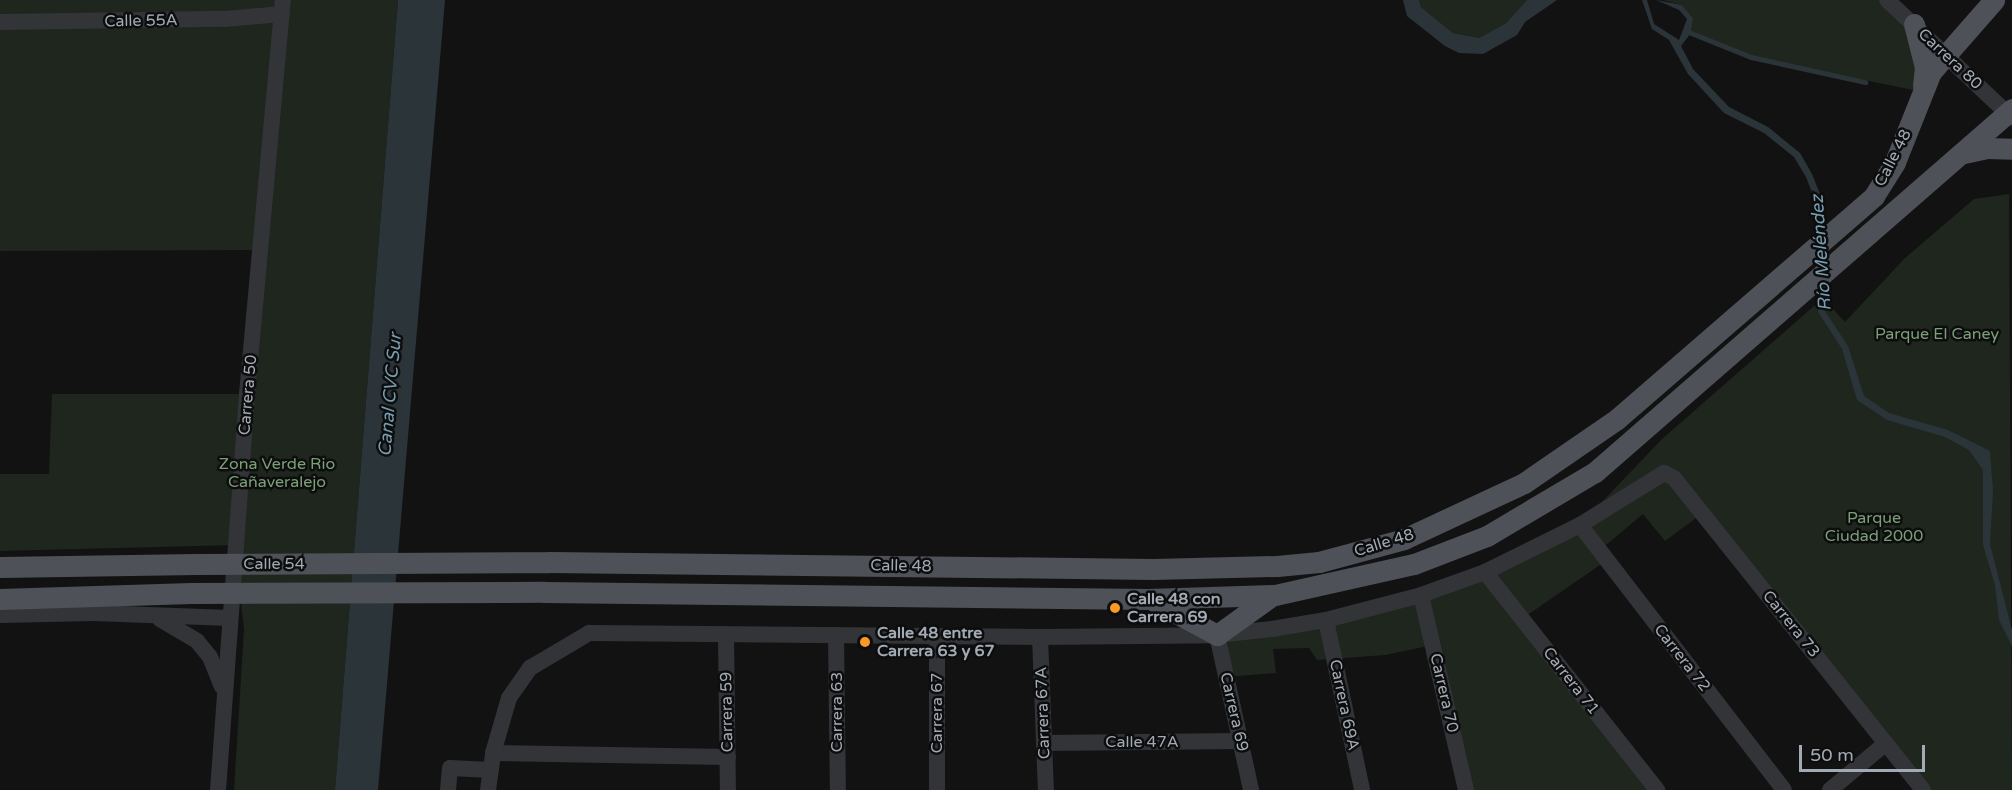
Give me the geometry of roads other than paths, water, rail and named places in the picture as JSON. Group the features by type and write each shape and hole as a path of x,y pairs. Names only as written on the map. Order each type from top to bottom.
{"main road":[{"name":"Calle 48","path":"549,562 1153,569 1277,566 1319,562 1404,539 1524,483 1617,419 1874,196 1895,162 1923,92 1944,53 1994,0"},
{"path":"1914,24 1925,67 1923,92"},
{"name":"Calle 48","path":"544,592 1148,599 1275,595 1414,564 1487,536 1595,472 2010,113"},
{"path":"1960,155 1988,148 2012,150"},
{"name":"Calle 54","path":"0,567 549,562"},
{"name":"Calle 54","path":"0,599 191,593 544,592"},
{"path":"1148,599 1217,635 1255,604 1275,595"}],"street":[{"name":"Carrera 80","path":"1887,0 2010,113"},
{"name":"Calle 55A","path":"0,22 225,19 282,7"},
{"name":"Carrera 50","path":"218,790 230,618 282,7"},
{"name":"Carrera 73","path":"1580,525 1653,478 1664,473 1674,478 1923,790"},
{"path":"488,790 493,753 509,698 530,668 589,633 1040,637 1217,635 1326,620 1421,595 1485,572 1580,525"},
{"name":"Carrera 72","path":"1580,525 1784,790"},
{"name":"Carrera 71","path":"1485,572 1657,790"},
{"name":"Carrera 70","path":"1421,595 1466,790"},
{"path":"0,615 146,615 230,618"},
{"path":"146,615 173,624 197,641 219,676 224,697"},
{"name":"Carrera 69A","path":"1326,620 1362,790"},
{"name":"Carrera 59","path":"726,634 728,790"},
{"name":"Carrera 63","path":"837,635 838,790"},
{"name":"Carrera 69","path":"1217,635 1251,790"},
{"name":"Carrera 67","path":"937,636 937,790"},
{"name":"Carrera 67A","path":"1040,637 1046,790"},
{"name":"Calle 47A","path":"1044,743 1241,741"},
{"path":"1830,790 1886,743"},
{"path":"493,753 728,757"},
{"path":"448,790 450,768 490,770"}],"water":[{"name":"Canal CVC Sur","path":"398,0 445,0 378,790 335,790"},
{"path":"1403,0 1419,0 1421,7 1453,33 1479,38 1506,23 1527,0 1557,0 1525,22 1517,35 1483,54 1459,53 1445,46 1407,16"},
{"path":"1642,0 1647,0 1654,24 1679,40 1687,19 1679,10 1656,0 1682,5 1693,18 1691,33 1681,46 1693,69 1729,107 1768,127 1800,153 1812,174 1822,199 1829,261 1825,311 1848,346 1864,396 1889,413 1948,430 1990,451 1993,491 1990,544 2012,630 2012,646 1999,620 1995,585 1983,545 1983,470 1969,450 1945,437 1887,420 1857,400 1842,349 1818,312 1822,261 1815,200 1806,177 1794,157 1764,133 1724,113 1688,74 1669,40 1652,29"}],"waterway":[{"path":"1691,33 1751,57 1865,82"}],"place":[{"name":"Calle 48 con Carrera 69","path":"1115,608"},
{"name":"Calle 48 entre Carrera 63 y 67","path":"865,642"}],"water label":[{"name":"Río Meléndez","path":"1821,253"}],"park label":[{"name":"Parque El Caney","path":"1937,334"},
{"name":"Zona Verde Rio Cañaveralejo","path":"277,473"},
{"name":"Parque Ciudad 2000","path":"1874,527"}]}
